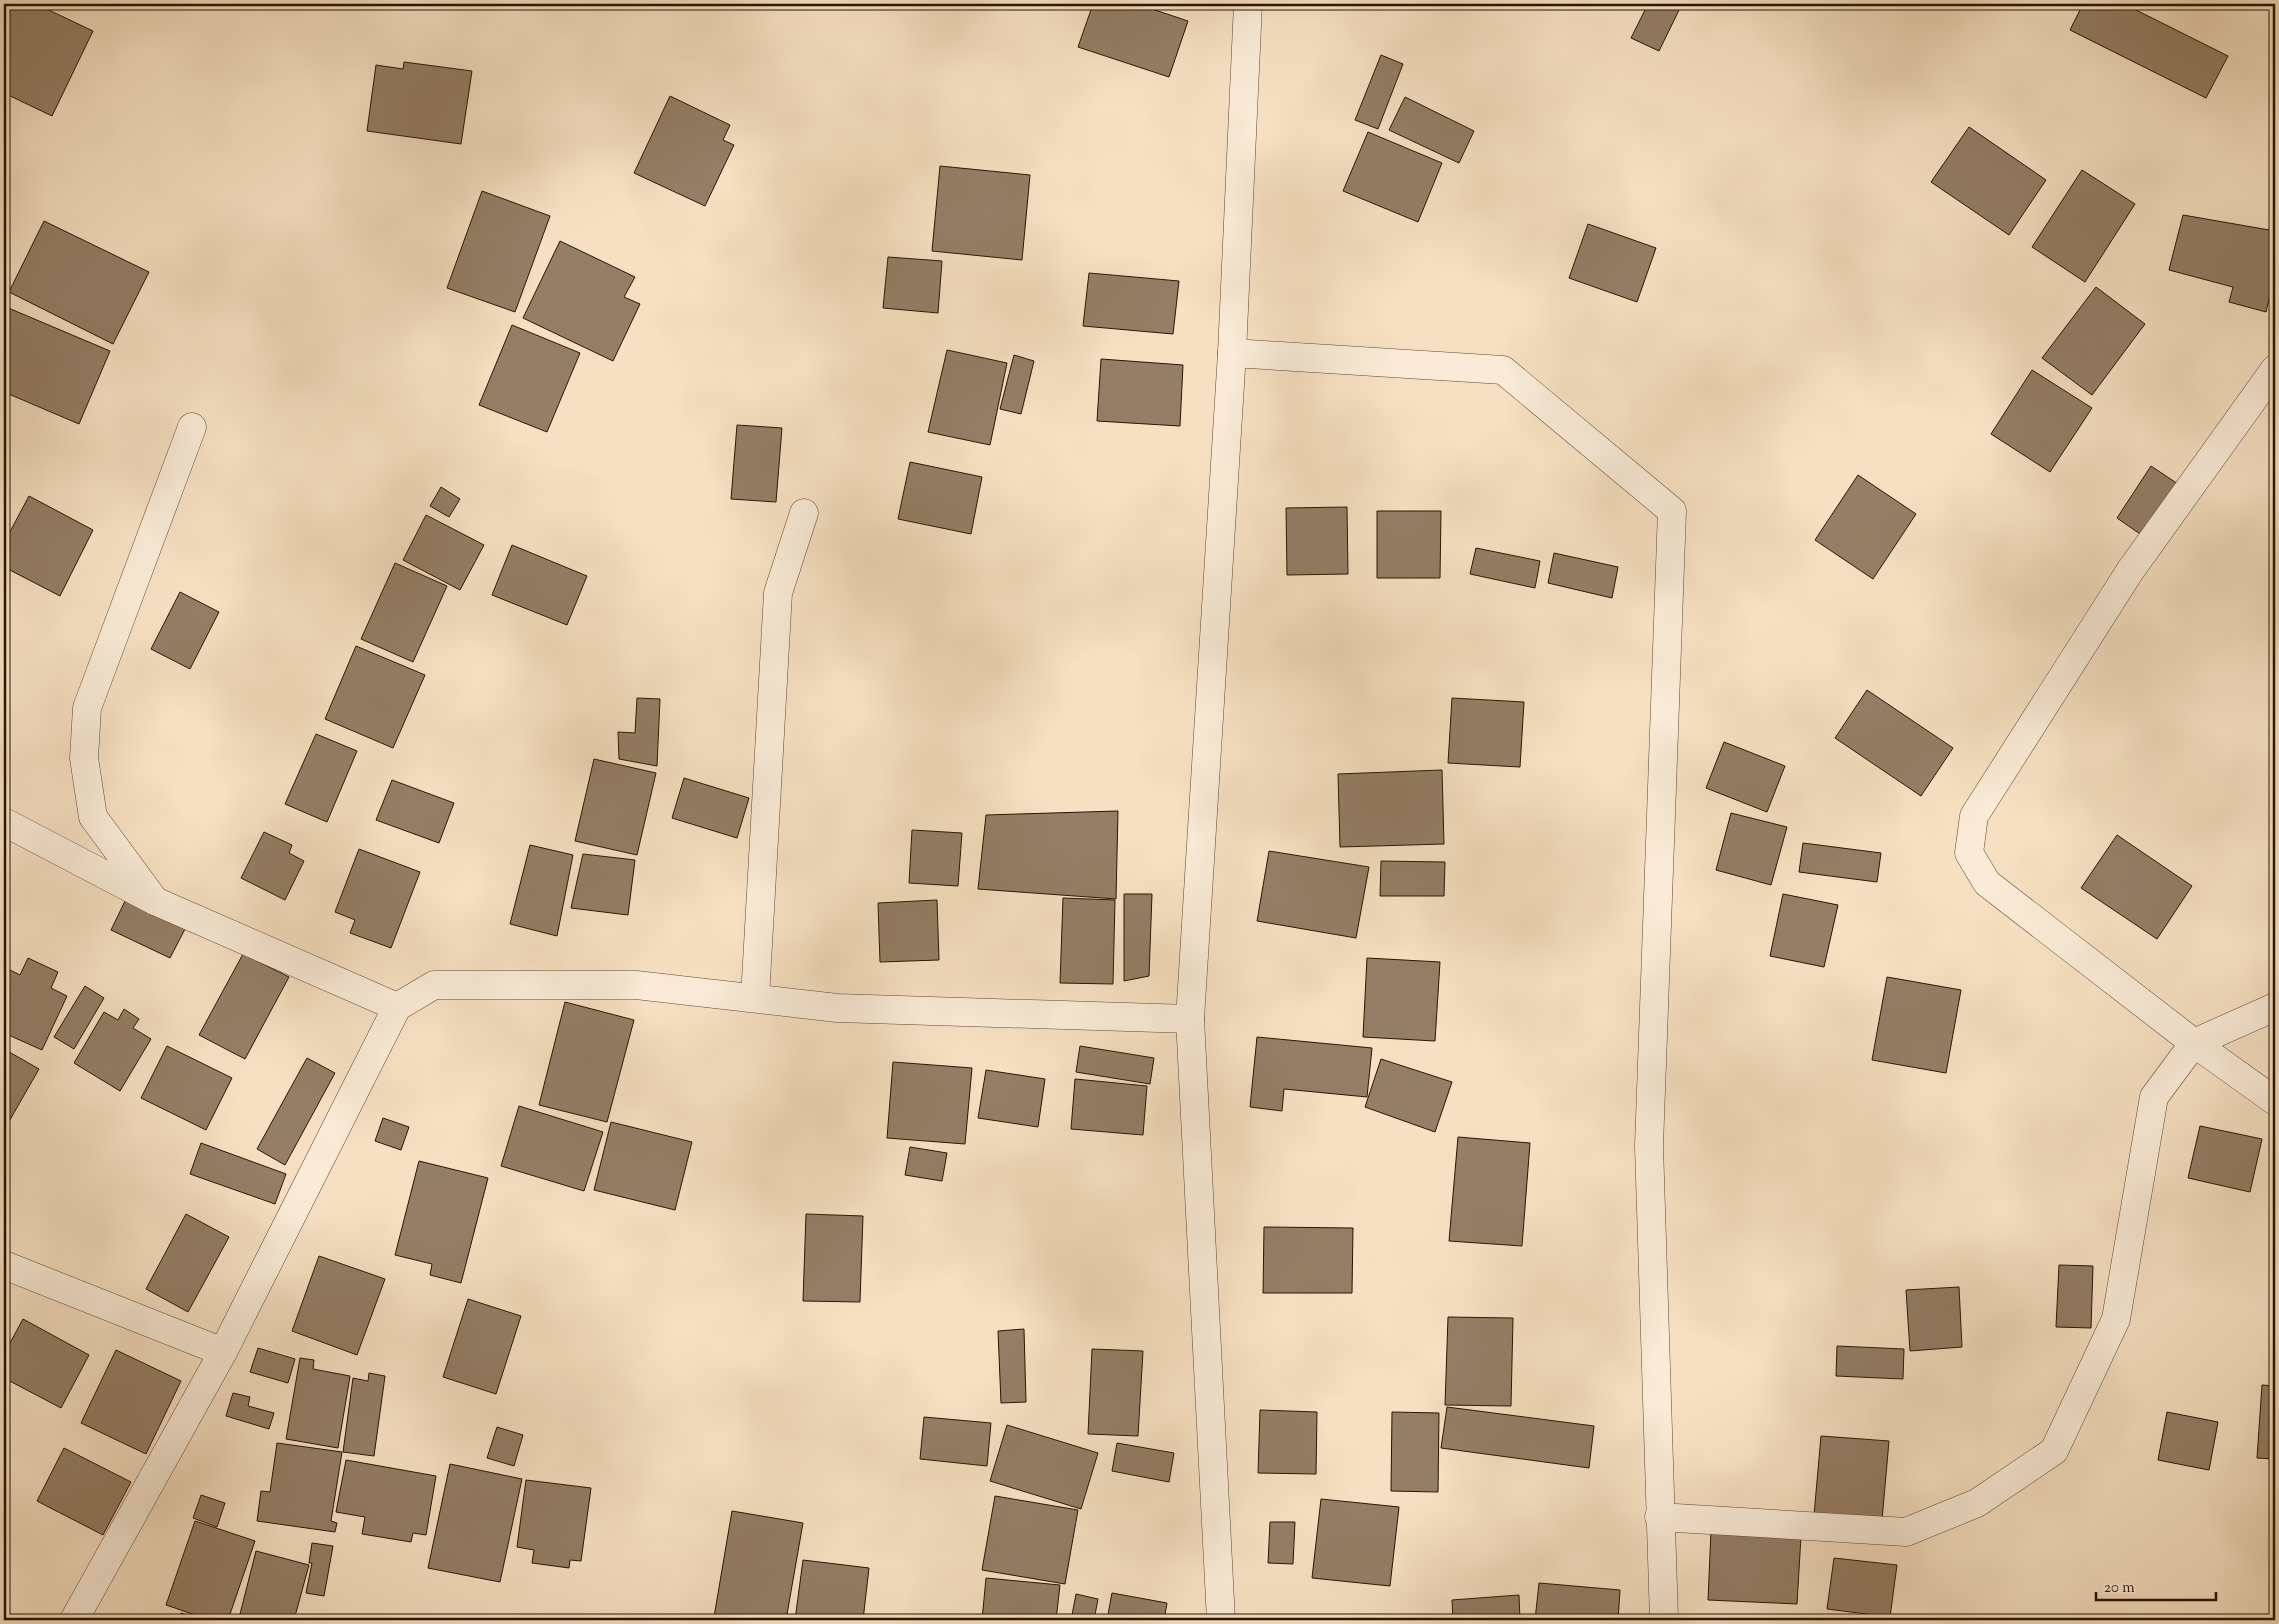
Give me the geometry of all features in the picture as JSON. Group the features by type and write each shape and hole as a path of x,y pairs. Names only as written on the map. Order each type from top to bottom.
{"street":[{"path":"1221,1620 1190,1019 1232,353 1248,4"},
{"path":"1232,353 1503,370 1672,511 1649,1146 1659,1517 1664,1620"},
{"path":"2275,369 2130,571 1974,816 1968,853 1987,883 2194,1043 2275,1101"},
{"path":"155,901 93,817 84,758 87,708 192,427"},
{"path":"755,998 778,594 804,513"},
{"path":"4,822 155,901 398,1007"},
{"path":"74,1620 223,1352 398,1007 434,985 636,985 837,1008 1190,1019"},
{"path":"1659,1517 1906,1532 1977,1503 2054,1451 2116,1319 2154,1097 2194,1043 2275,1007"},
{"path":"4,1265 223,1352"}],"building":[{"path":"4,4 36,4 93,31 52,116 4,93"},
{"path":"1093,4 1137,4 1188,21 1169,77 1078,47"},
{"path":"1648,4 1682,4 1659,51 1631,38"},
{"path":"2083,4 2124,4 2228,56 2206,98 2070,30"},
{"path":"1381,55 1403,64 1378,129 1355,120"},
{"path":"404,62 472,71 461,144 367,131 376,65 403,69"},
{"path":"670,96 730,125 723,140 734,145 705,206 634,173"},
{"path":"1405,97 1474,131 1459,163 1389,130"},
{"path":"1969,127 2046,180 2009,235 1931,182"},
{"path":"1368,132 1442,163 1418,222 1343,191"},
{"path":"940,166 1030,175 1022,260 932,251"},
{"path":"2082,170 2135,204 2085,282 2032,247"},
{"path":"482,191 550,216 515,312 447,288"},
{"path":"2183,215 2275,231 2275,287 2272,286 2266,312 2229,302 2233,287 2169,270"},
{"path":"44,221 149,272 113,344 9,292"},
{"path":"1588,224 1656,248 1637,302 1569,278"},
{"path":"560,241 635,277 624,297 640,304 613,361 523,318"},
{"path":"888,257 942,261 938,313 883,308"},
{"path":"1089,273 1179,281 1173,334 1083,326"},
{"path":"2096,287 2145,324 2092,395 2042,358"},
{"path":"6,307 110,351 79,424 4,392 4,312"},
{"path":"512,325 580,353 547,432 479,405"},
{"path":"947,350 1007,363 990,445 928,432"},
{"path":"1014,355 1034,361 1021,414 1000,409"},
{"path":"1101,359 1183,365 1180,426 1097,421"},
{"path":"2032,370 2092,408 2050,472 1991,434"},
{"path":"737,425 782,428 776,502 731,499"},
{"path":"910,462 982,477 971,534 898,519"},
{"path":"2151,466 2178,484 2143,536 2117,518"},
{"path":"1858,475 1916,514 1873,579 1815,540"},
{"path":"441,487 460,499 449,517 430,506"},
{"path":"29,496 93,530 60,596 4,567 4,543"},
{"path":"1347,507 1348,574 1287,575 1286,508"},
{"path":"1377,511 1441,511 1440,578 1377,578"},
{"path":"426,515 484,545 460,590 403,560"},
{"path":"512,545 587,576 567,625 492,595"},
{"path":"1476,548 1540,561 1535,588 1470,574"},
{"path":"1554,553 1618,567 1612,598 1548,583"},
{"path":"395,563 447,586 413,662 361,639"},
{"path":"180,592 219,612 190,669 151,649"},
{"path":"356,646 425,675 393,748 325,719"},
{"path":"1867,690 1953,748 1921,796 1835,738"},
{"path":"637,698 660,699 657,766 619,759 618,732 635,733"},
{"path":"1452,698 1524,702 1520,767 1448,763"},
{"path":"316,734 357,751 327,822 285,804"},
{"path":"1724,742 1785,766 1767,812 1706,788"},
{"path":"594,759 656,773 637,855 575,841"},
{"path":"1442,770 1444,844 1340,847 1338,774"},
{"path":"684,778 749,798 737,838 672,818"},
{"path":"392,780 454,803 439,843 376,820"},
{"path":"1118,811 1116,899 978,889 986,815"},
{"path":"1731,813 1787,827 1771,885 1716,870"},
{"path":"912,830 962,833 958,886 909,883"},
{"path":"264,832 292,845 289,853 304,861 285,900 241,878"},
{"path":"2117,835 2192,886 2157,939 2081,888"},
{"path":"1803,843 1881,853 1877,882 1799,872"},
{"path":"530,845 573,855 557,936 510,924"},
{"path":"359,849 420,872 391,948 350,933 355,920 335,912"},
{"path":"1269,851 1369,867 1356,938 1257,921"},
{"path":"583,854 635,860 628,915 571,908"},
{"path":"1381,861 1445,862 1444,896 1380,896"},
{"path":"1124,894 1152,894 1149,976 1124,981"},
{"path":"1783,894 1838,905 1824,967 1770,956"},
{"path":"1063,898 1115,900 1113,984 1060,983"},
{"path":"126,899 185,929 170,958 111,930"},
{"path":"937,900 939,960 880,962 878,903"},
{"path":"243,954 289,977 245,1059 199,1035"},
{"path":"28,958 58,972 51,988 67,996 42,1050 4,1033 4,967 20,975"},
{"path":"1367,958 1440,962 1435,1041 1363,1037"},
{"path":"1887,977 1961,990 1946,1073 1872,1060"},
{"path":"85,986 104,998 74,1049 54,1037"},
{"path":"565,1002 634,1020 607,1122 539,1105"},
{"path":"124,1009 139,1019 133,1028 151,1039 120,1091 74,1063 104,1012 118,1020"},
{"path":"1257,1037 1372,1048 1367,1097 1284,1089 1282,1111 1250,1107"},
{"path":"167,1046 232,1078 206,1130 141,1098"},
{"path":"1080,1046 1154,1058 1150,1084 1076,1072"},
{"path":"4,1049 39,1069 7,1125 4,1123"},
{"path":"307,1058 335,1073 285,1165 257,1149"},
{"path":"1381,1059 1452,1082 1435,1132 1365,1107"},
{"path":"893,1062 972,1068 965,1144 887,1138"},
{"path":"986,1070 1045,1079 1038,1127 978,1118"},
{"path":"1075,1079 1147,1086 1143,1135 1071,1129"},
{"path":"519,1106 603,1132 584,1191 501,1166"},
{"path":"383,1118 409,1127 401,1150 375,1141"},
{"path":"611,1122 692,1142 675,1210 594,1190"},
{"path":"2200,1126 2262,1139 2250,1192 2188,1178"},
{"path":"1458,1137 1530,1143 1522,1246 1449,1241"},
{"path":"201,1143 286,1174 275,1204 190,1174"},
{"path":"910,1147 947,1153 942,1181 905,1175"},
{"path":"419,1161 488,1178 461,1283 430,1275 432,1264 395,1255"},
{"path":"186,1214 229,1237 188,1312 146,1289"},
{"path":"806,1214 863,1216 860,1302 803,1301"},
{"path":"1264,1227 1353,1228 1352,1293 1263,1293"},
{"path":"319,1256 385,1279 357,1355 292,1331"},
{"path":"2059,1265 2093,1266 2091,1328 2056,1327"},
{"path":"1959,1287 1962,1347 1910,1351 1906,1290"},
{"path":"468,1299 521,1316 496,1394 443,1377"},
{"path":"1448,1317 1513,1318 1511,1406 1445,1405"},
{"path":"23,1319 89,1355 61,1408 4,1378 4,1354"},
{"path":"1024,1329 1026,1402 1001,1403 998,1331"},
{"path":"1837,1346 1904,1349 1903,1379 1836,1376"},
{"path":"258,1348 295,1359 288,1383 250,1372"},
{"path":"1092,1349 1143,1351 1138,1436 1088,1434"},
{"path":"116,1350 181,1381 146,1454 81,1423"},
{"path":"300,1358 314,1360 313,1369 350,1376 338,1448 286,1439"},
{"path":"369,1373 385,1376 374,1456 343,1452 353,1378 368,1381"},
{"path":"2262,1385 2275,1386 2275,1459 2257,1458"},
{"path":"233,1393 250,1397 248,1406 274,1413 269,1429 226,1416"},
{"path":"1447,1407 1594,1426 1589,1468 1441,1448"},
{"path":"1260,1410 1317,1412 1316,1474 1258,1473"},
{"path":"1392,1412 1439,1413 1438,1492 1391,1491"},
{"path":"2167,1412 2218,1422 2209,1470 2158,1460"},
{"path":"924,1417 991,1423 987,1466 920,1459"},
{"path":"1007,1425 1098,1453 1081,1509 990,1481"},
{"path":"497,1427 523,1435 514,1466 487,1458"},
{"path":"1821,1436 1889,1441 1882,1520 1814,1515"},
{"path":"277,1443 342,1452 331,1521 337,1523 335,1532 257,1521 261,1491 270,1492"},
{"path":"1117,1443 1174,1453 1169,1482 1112,1471"},
{"path":"64,1448 131,1482 103,1535 37,1501"},
{"path":"346,1460 436,1476 426,1535 413,1533 411,1542 362,1534 365,1517 336,1512"},
{"path":"450,1464 522,1479 500,1582 428,1568"},
{"path":"526,1480 591,1488 581,1561 570,1560 569,1568 532,1563 534,1550 517,1547"},
{"path":"201,1495 225,1503 217,1527 193,1518"},
{"path":"995,1496 1078,1510 1065,1584 982,1570"},
{"path":"1321,1499 1399,1507 1390,1586 1312,1578"},
{"path":"732,1511 803,1523 786,1620 732,1620 714,1617"},
{"path":"195,1521 255,1541 228,1620 210,1620 166,1605"},
{"path":"1270,1522 1295,1522 1293,1564 1268,1563"},
{"path":"1711,1531 1801,1536 1797,1604 1708,1600"},
{"path":"312,1543 333,1546 324,1596 306,1593 312,1563 309,1563"},
{"path":"256,1551 309,1565 294,1620 249,1620 239,1618"},
{"path":"1834,1558 1897,1565 1890,1617 1827,1609"},
{"path":"803,1560 869,1568 863,1620 795,1620"},
{"path":"986,1578 1060,1585 1056,1620 982,1620"},
{"path":"1539,1583 1620,1590 1618,1620 1535,1620"},
{"path":"1112,1593 1167,1603 1164,1620 1107,1620"},
{"path":"1076,1594 1098,1599 1094,1620 1071,1620"},
{"path":"1519,1595 1520,1620 1453,1620 1452,1600"},
{"path":"2275,1597 2275,1620 2271,1620"},
{"path":"181,1613 206,1620 179,1620"}]}
